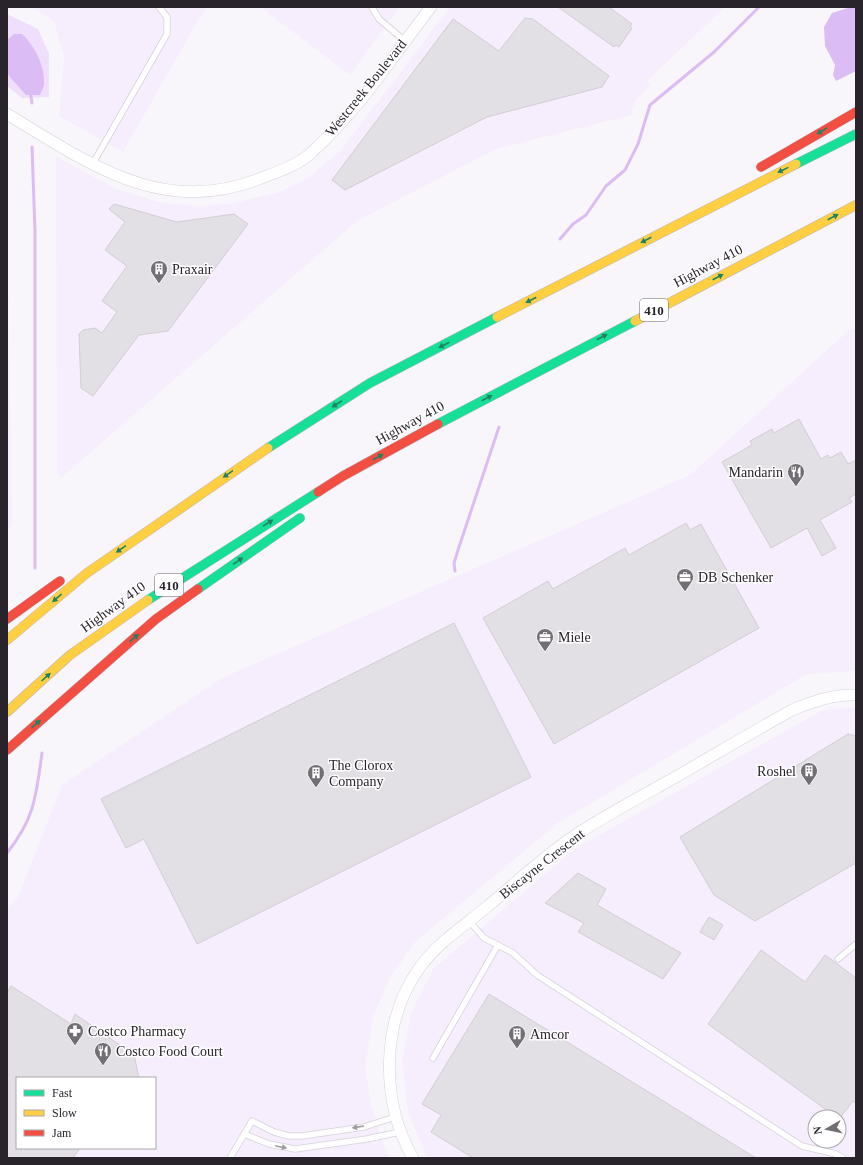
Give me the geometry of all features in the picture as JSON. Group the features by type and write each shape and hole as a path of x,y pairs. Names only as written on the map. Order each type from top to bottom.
{"highway":[{"path":"753,171 856,112"},
{"path":"7,640 87,573 239,466 370,383 681,222 856,134"},
{"path":"681,222 700,202"},
{"name":"Highway 410","path":"7,712 70,655 160,591 343,476 453,416 856,205"},
{"path":"322,502 343,476"},
{"path":"7,750 156,619 309,511"},
{"path":"7,619 56,582 87,573"}],"street":[{"name":"Westcreek Boulevard","path":"7,114 91,165 137,184 169,191 198,192 231,189 254,182 287,168 312,153 347,116 431,7"},
{"name":"Biscayne Crescent","path":"412,1158 395,1117 389,1077 389,1058 395,1021 408,987 421,966 435,950 573,837 614,812 794,708 821,699 844,695 856,695"}],"lane":[{"path":"91,165 167,34 167,17 159,7"},
{"path":"372,7 379,19 405,41"},
{"path":"469,921 484,938 513,953 537,975 802,1146 836,1154 843,1158"},
{"path":"838,959 856,944"},
{"path":"432,1058 498,945"},
{"path":"230,1158 252,1121 274,1132 289,1136 302,1136 364,1127 395,1117"},
{"path":"244,1134 275,1146 295,1149 367,1139 400,1132"}],"shaded area":[{"path":"31,7 208,7 199,19 123,152 59,116 64,57 54,21"},
{"path":"260,7 400,7 350,75"},
{"path":"450,7 725,7 647,81 651,85 635,101 631,115 496,149 357,221 61,478 57,472 56,156 118,190 163,203 201,206 234,203 279,192 308,178 341,150"},
{"path":"851,7 856,7 856,71 836,81 833,75 835,65 825,46 824,27 832,13"},
{"path":"7,14 38,29 49,54 49,97 22,98 7,86"},
{"path":"14,34 22,34 31,44 41,63 44,76 44,85 40,95 26,95 9,76 7,70 7,40"},
{"path":"7,200 12,525 7,530"},
{"path":"856,328 856,671 807,674 558,823 415,942 390,978 374,1014 365,1065 371,1106 389,1158 7,1158 7,908 18,897 62,785 222,678 690,475 849,330"},
{"path":"856,707 856,1158 427,1158 408,1112 402,1062 411,1013 433,969 576,848 823,710"}],"building":[{"path":"558,7 609,7 632,24 630,26 632,28 619,47 616,45 614,47"},
{"path":"525,18 533,19 609,76 602,87 487,117 345,190 332,180 453,19 499,51"},
{"name":"Praxair","path":"114,204 177,222 234,214 248,224 168,331 139,335 93,396 81,388 79,334 83,330 95,328 102,333 117,312 102,301 127,266 105,250 125,222 109,209"},
{"name":"Mandarin","path":"799,419 821,459 828,455 830,458 841,452 848,464 856,460 856,494 849,498 852,502 820,520 836,548 822,556 807,528 771,548 722,462 752,445 750,441 772,429 774,433"},
{"path":"686,523 690,530 701,524 759,628 554,744 483,618 548,581 553,589 625,548 629,555"},
{"name":"The Clorox Company","path":"454,623 531,777 197,944 144,839 126,848 101,799"},
{"name":"Roshel","path":"848,734 856,736 856,863 755,921 714,895 680,837"},
{"path":"578,873 606,889 597,905 681,953 663,979 578,932 584,923 545,903"},
{"path":"709,917 723,925 714,940 700,932"},
{"path":"761,950 805,982 825,955 856,978 856,1103 853,1101 847,1109 825,1109 708,1024"},
{"path":"11,986 71,1024 75,1014 134,1055 139,1077 16,1077 16,1149 79,1149 73,1158 7,1158 7,993"},
{"name":"Amcor","path":"489,994 756,1158 473,1158 431,1132 441,1115 422,1104"}],"waterway":[{"path":"560,239 573,224 586,215 606,186 625,170 638,144 650,105 714,52 759,7"},
{"path":"30,91 32,103"},
{"path":"32,147 35,231 35,568"},
{"path":"455,571 454,563 499,427"},
{"path":"7,853 23,829 33,806 42,753"}],"traffic: fast":[{"path":"796,164 856,134"},
{"path":"268,448 370,383 497,317"},
{"path":"438,424 635,321"},
{"path":"148,600 318,492"},
{"path":"198,589 300,518"}],"traffic: slow":[{"path":"497,317 796,164"},
{"path":"635,321 856,205"},
{"path":"7,640 87,573 268,448"},
{"path":"7,712 70,655 148,600"}],"traffic: jam":[{"path":"761,167 856,112"},
{"path":"318,492 343,476 438,424"},
{"path":"7,619 60,581"},
{"path":"7,750 156,619 198,589"}],"place":[{"name":"Praxair","path":"159,284"},
{"name":"Mandarin","path":"796,487"},
{"name":"DB Schenker","path":"685,592"},
{"name":"Miele","path":"545,652"},
{"name":"Roshel","path":"809,786"},
{"name":"The Clorox Company","path":"316,788"},
{"name":"Costco Pharmacy","path":"75,1046"},
{"name":"Amcor","path":"517,1049"},
{"name":"Costco Food Court","path":"103,1066"}]}
